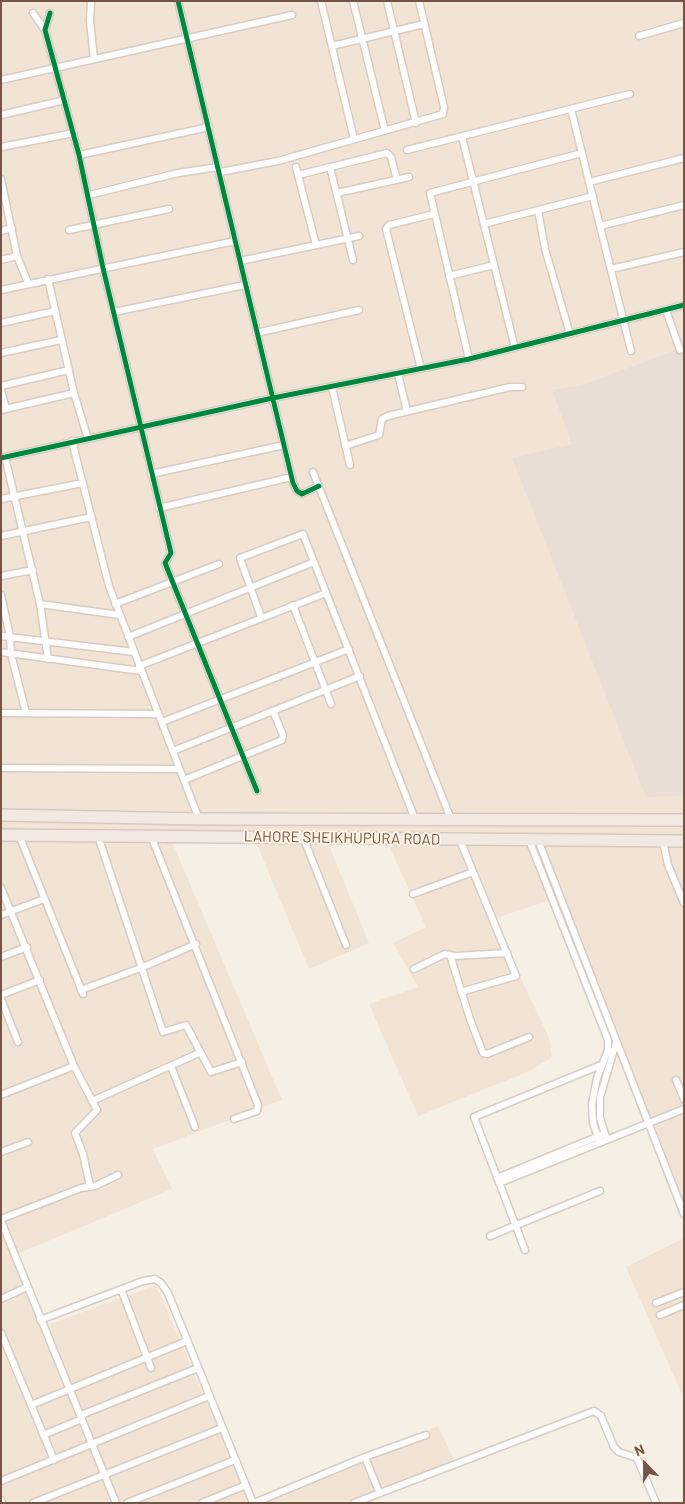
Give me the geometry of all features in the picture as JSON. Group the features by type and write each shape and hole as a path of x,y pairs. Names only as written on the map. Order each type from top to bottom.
{"highway":[{"name":"LAHORE SHEIKHUPURA ROAD","path":"1,815 199,819 684,820"},
{"name":"LAHORE SHEIKHUPURA ROAD","path":"1,835 684,841"}],"street":[{"path":"91,1 90,21 94,59"},
{"path":"178,1 256,333 295,489 302,494 319,486"},
{"path":"321,1 354,140"},
{"path":"353,1 385,131"},
{"path":"387,1 416,123"},
{"path":"88,195 178,173 219,170 278,161 441,116 444,111 419,1"},
{"path":"33,13 45,30 80,155 103,268 171,552 165,563 187,613 257,791"},
{"path":"45,30 50,13"},
{"path":"1,80 292,14"},
{"path":"639,36 684,23"},
{"path":"332,46 424,24"},
{"path":"407,150 630,94"},
{"path":"1,115 65,100"},
{"path":"571,109 631,351"},
{"path":"80,155 209,127"},
{"path":"1,147 74,133"},
{"path":"462,136 515,348"},
{"path":"298,175 388,153 391,156 397,180"},
{"path":"469,359 430,192 582,153"},
{"path":"590,182 684,158"},
{"path":"296,167 316,245"},
{"path":"330,167 353,260"},
{"path":"337,193 408,177"},
{"path":"1,179 17,256 28,283"},
{"path":"484,224 593,196"},
{"path":"600,226 684,205"},
{"path":"69,230 169,208"},
{"path":"538,210 546,249 570,334"},
{"path":"421,369 386,229 389,225 434,214"},
{"path":"1,231 12,228"},
{"path":"240,261 358,236"},
{"path":"1,290 235,241"},
{"path":"611,269 684,252"},
{"path":"1,260 17,256"},
{"path":"449,276 494,265"},
{"path":"48,279 74,393 88,439"},
{"path":"114,312 245,285"},
{"path":"48,659 47,642 33,570 3,457 273,398 469,359 684,305"},
{"path":"256,333 360,310"},
{"path":"666,310 680,350"},
{"path":"1,323 54,311"},
{"path":"1,353 61,340"},
{"path":"1,386 69,370"},
{"path":"398,374 407,411"},
{"path":"332,387 350,465"},
{"path":"345,446 375,438 381,431 383,418 510,387 522,387"},
{"path":"1,390 4,409 74,393"},
{"path":"72,441 115,604 199,819"},
{"path":"151,474 284,444"},
{"path":"313,472 451,820"},
{"path":"159,508 292,477"},
{"path":"1,499 82,483"},
{"path":"1,536 92,517"},
{"path":"262,617 240,558 303,534 415,819"},
{"path":"128,637 314,562"},
{"path":"115,604 219,564"},
{"path":"1,576 33,570"},
{"path":"1,652 48,659 140,668 198,642 326,593"},
{"path":"1,595 10,637 11,654 19,678 26,713"},
{"path":"40,604 120,615"},
{"path":"293,605 331,704"},
{"path":"1,636 134,652"},
{"path":"162,722 349,649"},
{"path":"173,751 360,676"},
{"path":"184,780 283,740 273,711"},
{"path":"1,713 158,714"},
{"path":"1,768 179,769"},
{"path":"19,835 82,992 196,944"},
{"path":"98,836 163,1032 186,1025 199,1053 211,1072 242,1062"},
{"path":"151,836 196,944 259,1108 234,1119"},
{"path":"304,838 346,945"},
{"path":"460,840 507,953 515,977 461,992"},
{"path":"533,840 684,1214"},
{"path":"533,840 608,1038 608,1050 601,1065 592,1104 593,1123 599,1140"},
{"path":"664,841 668,865 684,903"},
{"path":"413,894 473,872"},
{"path":"1,888 27,947 74,1066 97,1112 84,1121 75,1134 84,1154 90,1186"},
{"path":"1,915 44,899"},
{"path":"1,957 27,947"},
{"path":"414,969 443,955 507,953"},
{"path":"450,955 461,992 484,1054 529,1037"},
{"path":"1,995 40,980"},
{"path":"1,999 18,1042"},
{"path":"606,1137 600,1118 600,1097 616,1042"},
{"path":"92,1101 199,1053"},
{"path":"525,1250 474,1117 601,1065"},
{"path":"1,1094 74,1066"},
{"path":"171,1066 195,1127"},
{"path":"676,1080 684,1099"},
{"path":"498,1181 606,1137 684,1109"},
{"path":"1,1152 28,1142"},
{"path":"116,1503 70,1388 40,1320 1,1220 118,1175"},
{"path":"490,1236 600,1191"},
{"path":"40,1320 143,1281 159,1281 168,1293 253,1503 365,1457 426,1435"},
{"path":"1,1299 27,1287"},
{"path":"121,1289 151,1368"},
{"path":"656,1303 684,1292"},
{"path":"660,1315 684,1305"},
{"path":"1,1333 54,1460"},
{"path":"31,1405 187,1341"},
{"path":"43,1435 198,1368"},
{"path":"1,1481 209,1396"},
{"path":"354,1503 594,1411 601,1416 614,1447 620,1452 636,1458 656,1503"},
{"path":"33,1503 222,1428"},
{"path":"365,1457 379,1492"},
{"path":"127,1503 235,1460"},
{"path":"202,1503 246,1486"}],"shaded area":[{"path":"1,1 684,1 684,1214 560,897 493,919 549,1038 552,1057 530,1071 418,1116 369,1004 418,987 393,943 426,927 386,839 326,838 369,943 309,969 254,837 170,837 282,1100 153,1149 172,1189 17,1254 45,1326 156,1285 249,1500 438,1426 457,1467 366,1503 1,1503"},
{"path":"684,347 684,796 646,797 512,458 572,444 552,390 580,386"},
{"path":"684,1238 684,1399 626,1267"}],"cycle path":[{"path":"178,1 293,483 297,491 302,494 319,486"},
{"path":"50,13 45,30 79,155 103,268 171,553 165,563 257,791"},
{"path":"1,458 273,398 469,359 684,305"}]}
